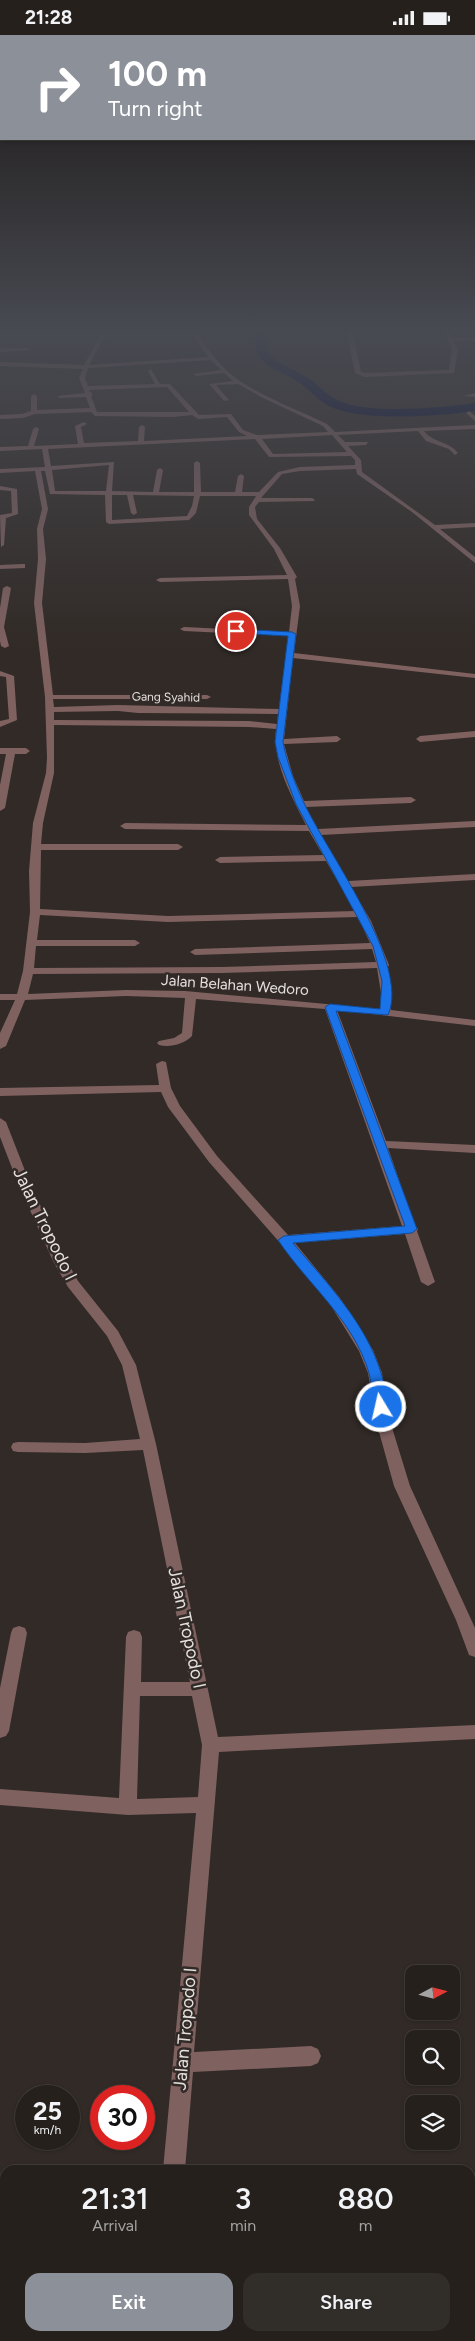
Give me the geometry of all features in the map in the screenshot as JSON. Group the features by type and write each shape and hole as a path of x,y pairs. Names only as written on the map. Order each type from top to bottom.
{"street":[{"path":"30,448 34,436"},
{"path":"79,436 81,446"},
{"path":"141,436 141,444"},
{"path":"253,436 257,437 261,445 271,456 354,454"},
{"path":"0,449 141,444 284,436"},
{"path":"336,436 354,454 359,462 358,471 365,478 434,527 475,561"},
{"path":"344,444 368,441 366,436"},
{"path":"425,436 429,440 450,448 455,453"},
{"path":"252,446 261,445"},
{"path":"45,447 52,493 156,492 238,494 312,500"},
{"path":"14,449 14,456"},
{"path":"0,471 38,470 48,467 112,463 108,493 110,522 150,521 188,518 192,515 197,493 196,463"},
{"path":"358,467 284,471 278,474 259,497 252,507 252,515 285,561 293,577 296,606 279,742 288,775 300,804 377,946 384,965 388,992 385,1013"},
{"path":"156,492 160,469"},
{"path":"0,1046 21,997 28,971 33,943 38,823 50,773 49,697 38,603 42,559 40,529 45,509 38,470"},
{"path":"238,494 241,476"},
{"path":"0,487 14,489 15,514 1,517 1,545 11,544"},
{"path":"129,492 134,513"},
{"path":"434,527 475,525"},
{"path":"0,567 22,566"},
{"path":"160,580 293,577"},
{"path":"6,646 1,630 4,588 17,588"},
{"path":"184,629 292,634"},
{"path":"289,655 475,676"},
{"path":"0,673 10,676 13,721 0,724"},
{"path":"49,697 207,697"},
{"name":"Gang Syahid","path":"49,710 118,708 138,710 282,712"},
{"path":"50,722 240,723 280,727"},
{"path":"420,739 475,734"},
{"path":"279,742 337,739"},
{"path":"0,751 26,751"},
{"path":"0,808 11,751"},
{"path":"300,804 411,800"},
{"path":"125,826 314,830 475,824"},
{"path":"36,847 178,847"},
{"path":"220,860 330,858"},
{"path":"345,885 475,877"},
{"path":"35,912 168,919 361,914"},
{"path":"33,943 135,943"},
{"path":"195,952 377,946"},
{"path":"28,971 222,970 384,965"},
{"name":"Jalan Belahan Wedoro","path":"0,997 107,993 191,995 330,1007 475,1023"},
{"path":"163,1043 185,1038 188,1034 191,995"},
{"path":"330,1007 412,1229 428,1282"},
{"path":"162,1064 165,1088 174,1107 199,1142 284,1240 349,1320 366,1350 375,1373 383,1421 402,1486 464,1621 475,1650"},
{"path":"0,1092 165,1088"},
{"name":"Jalan Tropodo I","path":"0,1122 33,1204 60,1261 73,1284 122,1348 129,1365 148,1444 211,1745 174,2165"},
{"path":"381,1144 475,1149"},
{"path":"284,1240 412,1229"},
{"path":"18,1447 85,1448 148,1444"},
{"path":"0,1731 19,1633"},
{"path":"128,1807 134,1637"},
{"path":"133,1689 200,1689"},
{"path":"211,1745 475,1732"},
{"path":"0,1797 128,1807 207,1805"},
{"path":"182,2063 311,2056"}],"route":[{"path":"236,631 251,631 256,634 292,634 279,742 282,757 300,804 377,946 384,965 387,981 388,992 385,1013 330,1007 412,1229 284,1240 335,1301 358,1335 375,1373 381,1407"}]}
